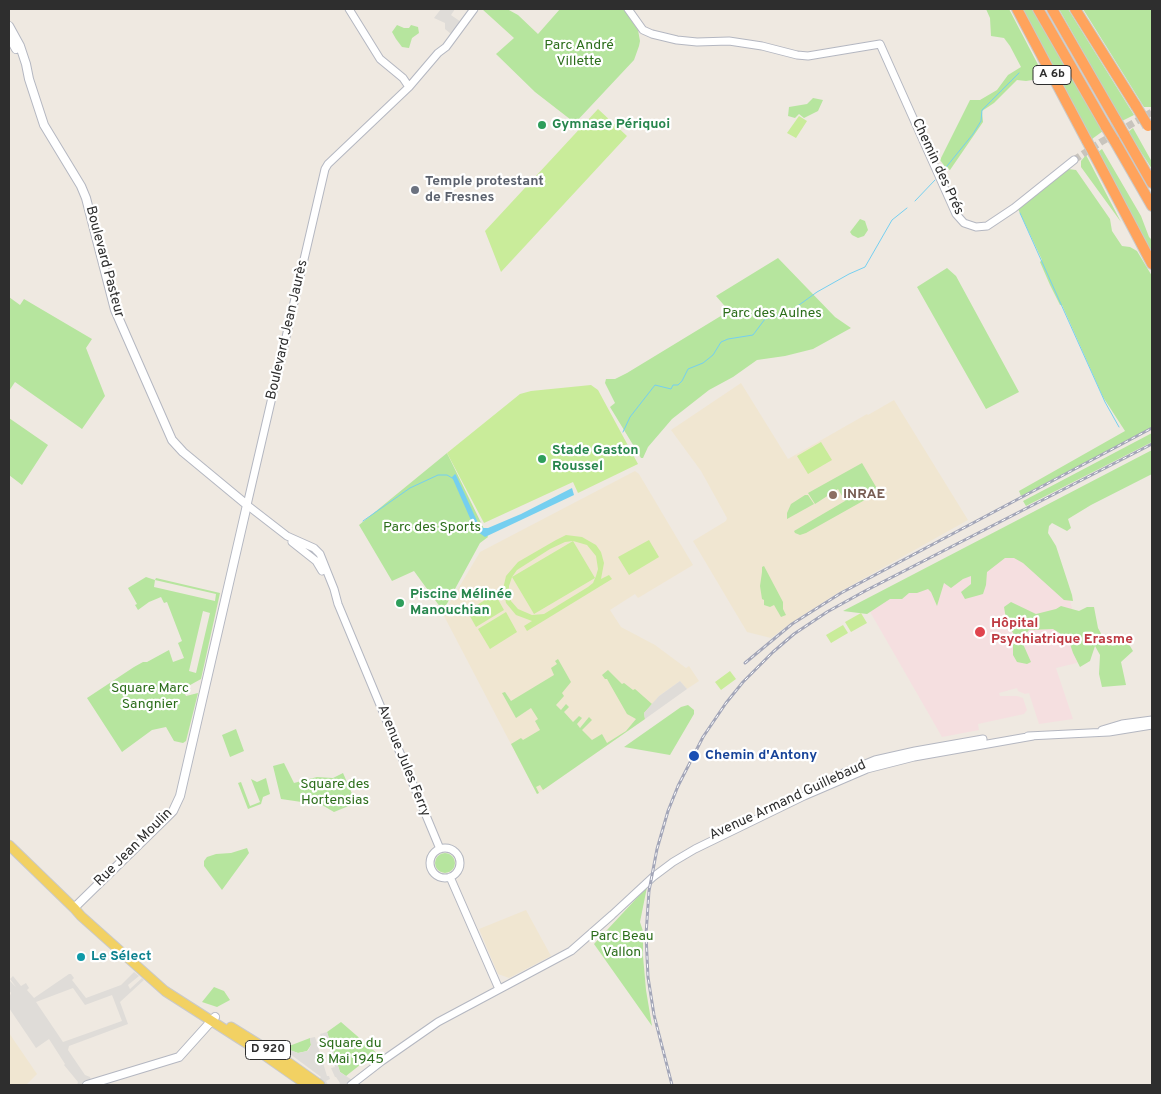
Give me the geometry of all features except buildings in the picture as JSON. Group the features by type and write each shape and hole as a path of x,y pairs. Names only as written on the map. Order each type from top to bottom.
{"highway":[{"name":"A 6b","path":"1017,9 1152,264"},
{"path":"1038,9 1152,206"},
{"path":"1052,9 1152,183"},
{"path":"1075,9 1150,129"}],"main road":[{"name":"Boulevard Pasteur","path":"9,26 26,64 28,78 44,125 81,186 86,198 115,310 172,440 183,452 247,505"},
{"name":"Boulevard Jean Jaurès","path":"223,606 247,505"},
{"name":"Rue Jean Moulin","path":"74,908 166,818 177,802 202,704 223,606"},
{"name":"D 920","path":"9,845 81,916 165,991 289,1063 320,1085"},
{"name":"D 920","path":"213,1019 307,1085"},
{"path":"86,1085 179,1057 213,1019"}],"street":[{"path":"349,9 380,60 403,78 409,87"},
{"name":"Boulevard Jean Jaurès","path":"247,505 325,169 409,87 438,53 446,47 474,9"},
{"name":"Chemin des Prés","path":"628,9 643,30 667,38 697,42 737,42 808,56 880,44 956,214 964,223 976,228 987,226 1014,208 1074,160"},
{"name":"Avenue Jules Ferry","path":"247,505 287,536 314,548 318,552 440,849"},
{"path":"1098,732 1122,724 1152,720"},
{"path":"1033,736 1109,732 1152,726"},
{"name":"Avenue Armand Guillebaud","path":"351,1085 423,1032 499,989 565,955 653,877 695,849 807,794 880,764 1033,736"},
{"name":"Avenue Armand Guillebaud","path":"599,926 609,912 630,891 670,859 848,770 875,760 916,750 993,738 1033,736"},
{"path":"445,848 455,851 460,860 459,869 450,878 441,878 431,869 430,860 440,849 445,848"},
{"path":"450,878 499,989"}],"shaded area":[{"path":"441,9 455,9 451,15 461,22 469,9 473,9 451,34 445,29 445,23 434,18"},
{"name":"INRAE","path":"741,383 788,459 894,400 968,520 836,594 771,638 747,632 693,541 726,521 727,518 701,471 671,430"},
{"path":"635,471 639,474 693,565 638,598 635,594 610,610 621,627 655,645 686,668 689,666 699,681 687,689 680,681 659,696 644,717 645,719 537,794 443,614 480,552"},
{"name":"Hôpital Psychiatrique Erasme","path":"1033,517 1068,592 1085,661 1056,668 1073,719 1039,724 1029,693 1025,694 1018,691 1017,688 999,693 1000,696 1023,698 1027,710 1024,714 978,724 979,730 942,737 865,603"},
{"path":"680,681 687,689 645,719 644,713 659,696"},
{"path":"526,910 551,956 509,978 498,974 479,929"},
{"path":"134,972 139,976 128,985 130,989 142,978 144,980 120,1002 128,1024 69,1046 68,1050 85,1075 90,1077 91,1080 86,1080 82,1085 77,1085 78,1082 64,1065 49,1039 36,1048 9,1008 11,993 9,990 9,980 16,987 10,979 13,976 21,986 26,983 29,988 27,990 34,998 69,974 74,978 72,980 86,998 121,985","holes":["73,988 85,1005 112,995 122,1021 63,1042 36,1002"]},
{"path":"327,1032 340,1072 352,1080 345,1085 339,1085 340,1083 331,1068 335,1067 326,1039 322,1040 320,1034"},
{"path":"9,1033 37,1074 26,1085 9,1085"},
{"path":"315,1037 327,1076 330,1079 326,1081 328,1085 318,1081 321,1077 282,1048 298,1053 308,1051 311,1045 310,1038"}],"green space":[{"name":"Parc André Villette","path":"482,9 507,9 518,15 538,34 560,9 624,9 638,30 639,46 634,60 575,123 535,92 496,54 514,38"},
{"path":"986,9 1009,9 1045,78 1026,81 1017,80 994,103 982,111 983,122 950,170 940,160 970,100 980,100 997,90 1008,75 1021,67 1004,38 991,36 990,18"},
{"path":"1022,9 1032,9 1103,131 1092,139"},
{"path":"1059,9 1068,9 1134,115 1122,121"},
{"path":"1083,9 1152,9 1152,107 1144,107"},
{"path":"397,25 404,28 409,28 411,25 418,27 419,33 412,38 409,48 402,47 392,32"},
{"path":"813,98 823,100 818,111 804,118 799,114 795,118 788,116 789,107 807,104"},
{"path":"598,109 627,136 501,272 485,231"},
{"path":"799,116 807,121 796,138 787,133"},
{"path":"1133,128 1152,162 1152,169 1128,132"},
{"path":"1102,149 1141,216 1152,240 1152,254 1098,152"},
{"path":"1086,155 1121,222 1081,167 1081,161"},
{"path":"1068,169 1076,170 1110,219 1112,231 1122,246 1130,247 1137,251 1152,276 1152,427 1021,496 1019,491 1125,431 1103,397 1062,305 1060,305 1050,285 1040,262 1042,260 1018,209"},
{"path":"860,219 865,221 868,230 864,236 858,238 850,232"},
{"name":"Parc des Aulnes","path":"778,258 835,317 851,328 813,349 757,360 733,377 709,390 672,419 648,447 643,458 641,458 610,407 615,403 605,383 606,379 615,379 627,373 729,311 716,296"},
{"path":"947,268 956,276 1019,392 986,409 917,287"},
{"path":"9,297 20,305 24,299 92,339 86,348 105,396 82,429 15,382 9,391"},
{"name":"Stade Gaston Roussel","path":"591,385 598,390 638,464 578,493 573,482 484,523 447,453 520,394 531,391"},
{"path":"9,418 48,445 22,485 9,475"},
{"path":"1152,433 1152,442 1026,506 1023,501"},
{"path":"821,442 832,460 808,474 797,456"},
{"path":"1152,450 1152,474 1068,519 1071,528 1067,531 1052,523 1049,526 1048,533 1056,546 1073,601 1064,600 1023,563 1014,558 1005,558 987,572 983,594 965,599 961,592 971,584 971,576 963,579 951,588 944,583 937,606 928,589 917,593 909,593 902,599 890,599 867,614 843,611"},
{"name":"Parc des Sports","path":"447,453 488,537 480,543 443,611 414,571 392,581 359,525"},
{"path":"862,463 879,492 806,533 800,535 795,533 794,531 845,501 838,489 815,504 808,493"},
{"path":"808,495 814,504 787,519 787,513 791,504"},
{"path":"566,535 582,537 596,545 601,552 604,563 601,579 609,575 612,579 527,631 524,626 532,621 516,615 506,603 503,589 506,576 518,562","holes":["573,541 587,545 596,556 598,569 593,583 588,587 544,614 532,615 518,609 511,601 509,586 517,570 550,549 565,542"]},
{"path":"649,540 659,557 629,575 618,557"},
{"path":"573,541 595,578 534,614 512,577"},
{"path":"764,566 783,602 783,609 786,615 781,617 774,605 770,607 764,605 764,600 762,599 760,586 762,567"},
{"name":"Square Marc Sangnier","path":"146,577 220,593 201,679 183,689 186,696 198,693 186,741 183,743 174,741 166,727 152,730 122,752 87,698 134,667 169,650 173,662 184,658 178,643 182,641 167,602 164,603 161,597 149,602 138,610 135,605 137,604 128,588","holes":["155,580 216,594 215,601 154,587","203,611 210,613 196,673 189,671"]},
{"path":"495,594 504,610 476,627 467,611"},
{"path":"1011,602 1036,614 1061,606 1079,611 1087,607 1094,607 1098,628 1104,639 1112,646 1127,641 1133,651 1121,662 1126,685 1102,687 1099,674 1100,655 1095,646 1090,661 1080,667 1070,644 1064,636 1053,629 1029,630 1024,636 1023,644 1031,662 1027,664 1017,662 1013,655 1013,633 1006,619 1004,607"},
{"path":"506,612 517,632 490,649 478,629"},
{"path":"861,613 867,623 851,632 845,622"},
{"path":"843,625 848,633 831,643 826,635"},
{"path":"558,659 571,682 562,693 564,696 556,705 561,710 566,704 569,707 564,712 573,722 579,716 582,718 577,724 580,728 589,717 592,720 582,730 592,740 602,734 607,743 626,731 636,719 627,714 607,679 602,675 608,670 622,684 624,683 633,690 635,689 652,704 644,713 645,719 543,790 540,785 536,787 539,793 537,794 511,744 521,738 523,740 540,730 535,721 538,719 531,708 516,718 502,693 505,692 511,701 554,675 551,668 557,664 555,661"},
{"path":"730,671 736,679 721,690 715,682"},
{"path":"688,705 694,710 694,714 670,755 624,747 681,707"},
{"path":"236,729 244,751 230,757 222,735"},
{"name":"Square des Hortensias","path":"284,763 294,783 317,777 333,778 343,773 356,803 334,812 322,805 281,799 273,766"},
{"path":"266,778 270,794 263,797 261,804 248,809 238,783 241,782 250,806 260,802 251,779 257,782"},
{"path":"247,848 249,853 222,890 204,866 204,861 207,857 216,854 231,853"},
{"path":"445,853 452,856 455,863 452,870 445,873 438,870 435,863 438,856"},
{"name":"Parc Beau Vallon","path":"647,887 640,922 643,931 646,990 652,1026 594,944"},
{"path":"214,987 224,991 230,1000 217,1007 202,1002"},
{"name":"Square du 8 Mai 1945","path":"341,1022 379,1055 373,1060 370,1057 346,1076 340,1072 327,1032"},
{"path":"310,1038 311,1045 307,1051 298,1053 284,1048"}],"water":[{"path":"455,474 478,523 483,528 488,528 521,514 572,488 574,495 485,537 473,525 452,477"}],"waterway":[{"path":"943,171 973,134 981,121 982,110 1019,73"},
{"path":"915,201 935,180"},
{"path":"623,432 630,417 655,385 671,389 673,385 678,385 682,381 688,369 703,363 713,355 721,342 753,335 765,319 788,313 817,292 865,267 892,220 907,208"},
{"path":"1020,213 1105,402 1119,427"},
{"path":"363,521 410,488 438,475 447,475 454,479"}],"tunnel":[{"path":"1074,160 1152,112"}],"railway":[{"path":"745,663 792,624 841,593 1152,428"},
{"path":"672,1085 654,1015 648,977 646,935 649,891 657,849 668,811 678,786 703,737 726,703 743,682 773,652 794,634 827,612 1152,444"}],"place":[{"name":"Gymnase Périquoi","path":"542,125"},
{"name":"Temple protestant de Fresnes","path":"415,190"},
{"name":"Stade Gaston Roussel","path":"542,459"},
{"name":"INRAE","path":"833,495"},
{"name":"Piscine Mélinée Manouchian","path":"400,603"},
{"name":"Hôpital Psychiatrique Erasme","path":"980,632"},
{"name":"Chemin d'Antony","path":"694,756"},
{"name":"Le Sélect","path":"81,957"}]}
